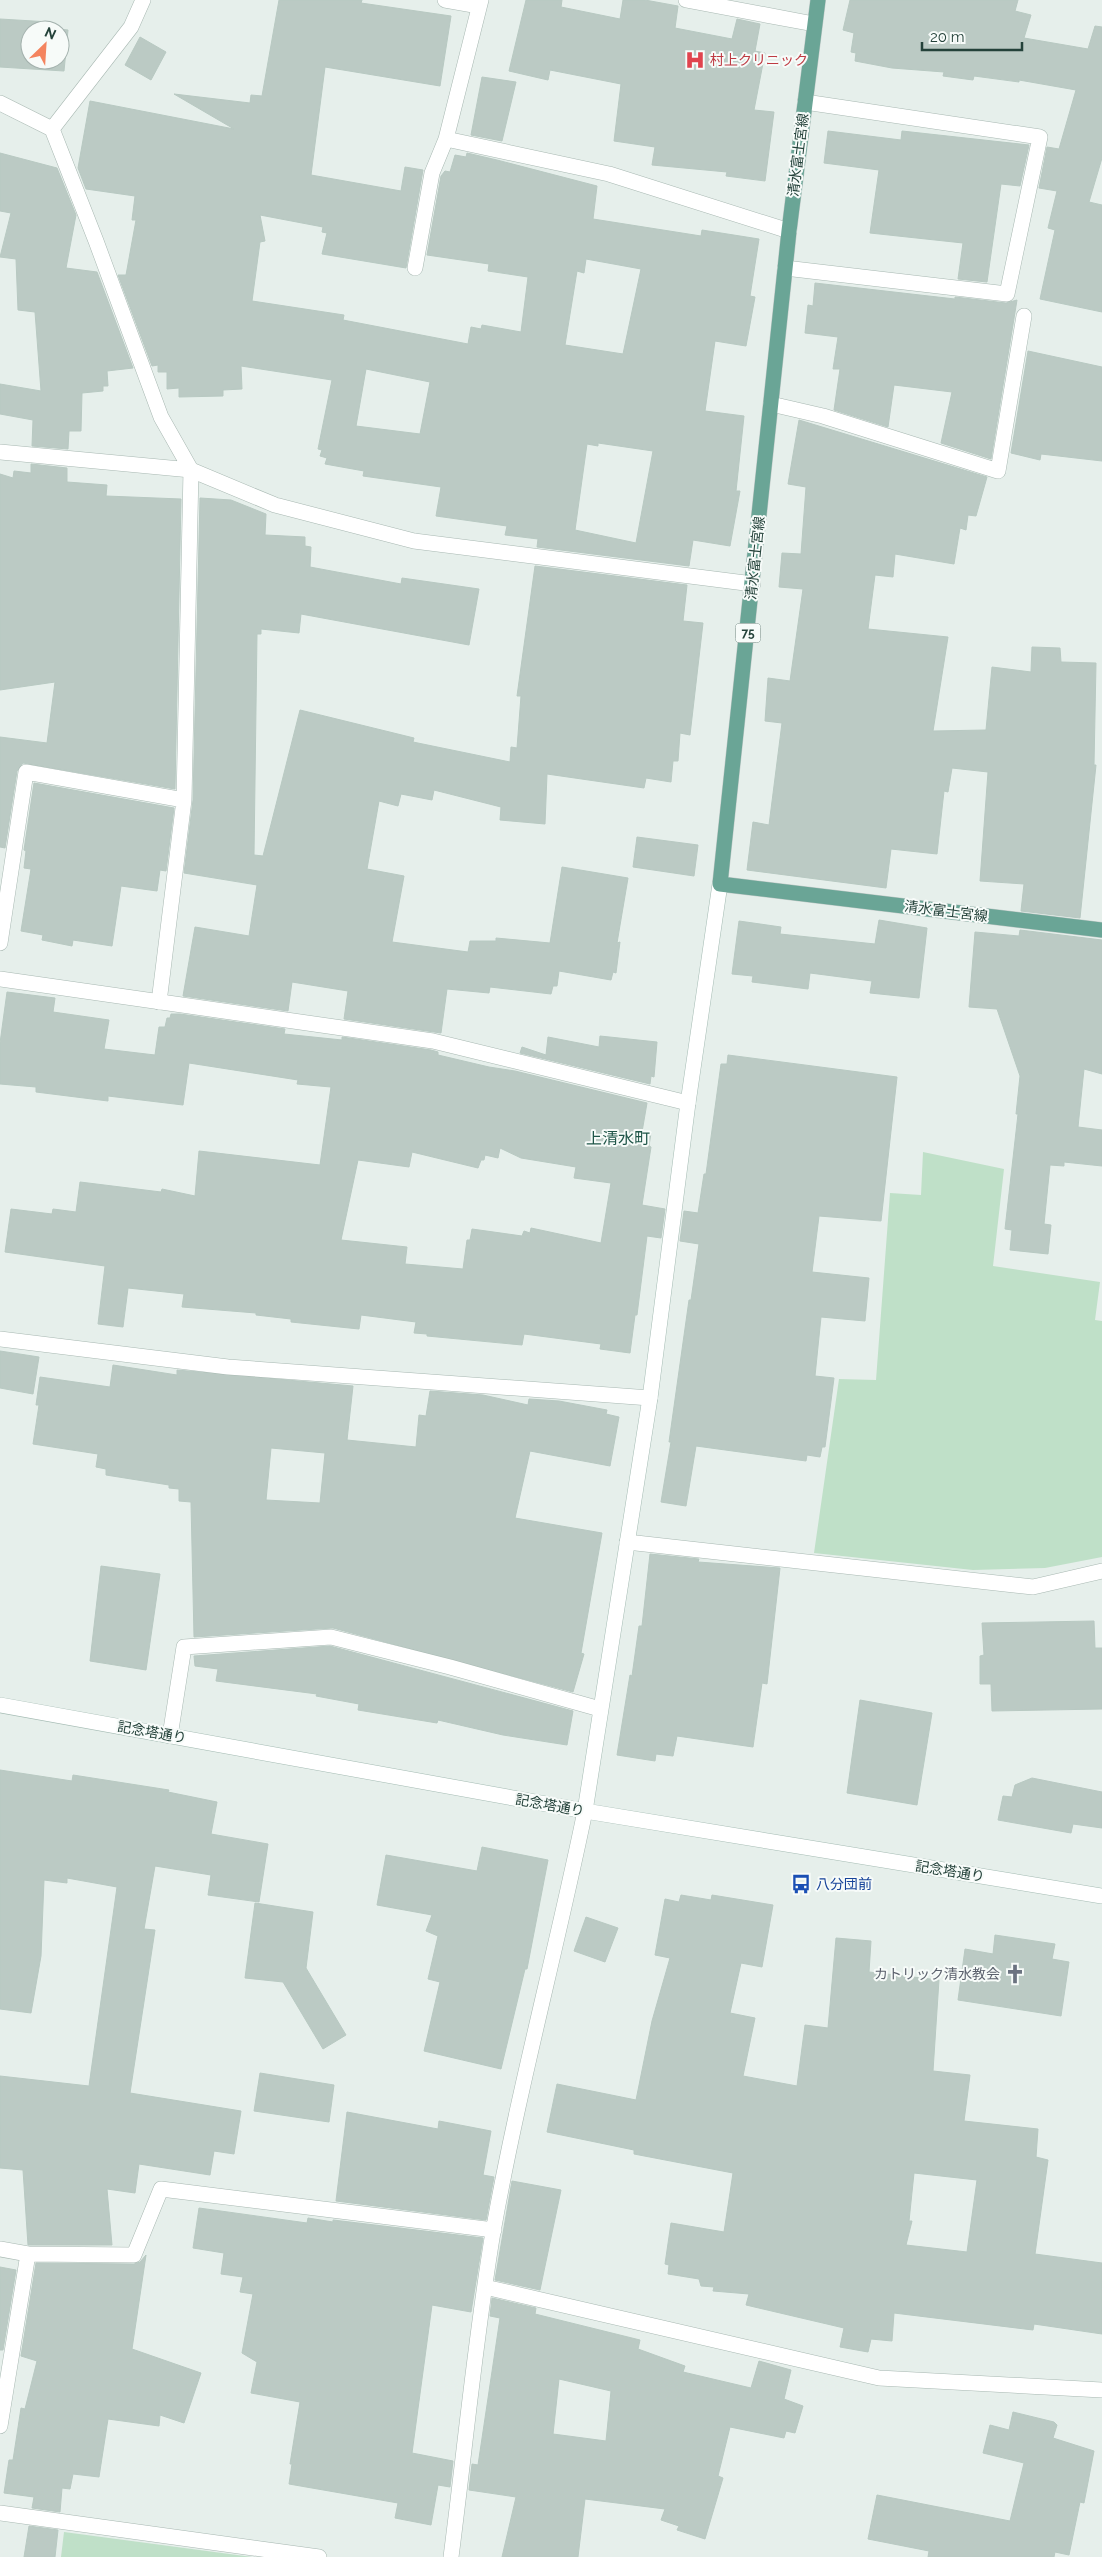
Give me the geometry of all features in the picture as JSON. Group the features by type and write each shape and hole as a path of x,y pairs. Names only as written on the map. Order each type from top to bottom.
{"main road":[{"name":"清水富士宮線","path":"818,0 789,231 720,884 1102,930"}],"street":[{"path":"52,129 131,27 143,0"},
{"path":"415,268 432,173 446,139 480,3 445,0"},
{"path":"686,0 814,24"},
{"path":"785,268 1007,294 1040,137 804,102"},
{"path":"0,103 52,129 96,241 161,417 191,470 184,800 159,1002"},
{"path":"446,139 610,174 789,231"},
{"path":"771,404 823,416 998,471 1024,316"},
{"path":"0,452 191,470 275,505 414,541 753,584"},
{"path":"0,943 26,772 184,800"},
{"path":"451,2557 484,2287 494,2230 540,2007 585,1812 650,1398 688,1103 720,884"},
{"path":"0,979 433,1041 688,1103"},
{"path":"0,1339 228,1367 650,1398"},
{"path":"627,1542 1033,1587 1102,1571"},
{"path":"170,1736 184,1647 331,1637 450,1667 600,1709"},
{"name":"記念塔通り","path":"0,1705 585,1812 1102,1896"},
{"path":"0,2249 28,2254 134,2255 161,2189 494,2230"},
{"path":"0,2426 28,2254"},
{"path":"484,2287 879,2378 1102,2390"},
{"path":"0,2513 319,2557"}],"green space":[{"path":"923,1152 1004,1169 993,1266 1100,1282 1095,1320 1102,1321 1102,1557 1045,1568 973,1570 814,1553 839,1379 876,1380 890,1193 921,1195"},
{"path":"64,2532 252,2557 61,2557"}],"building":[{"path":"279,0 362,0 361,3 451,16 440,86 325,67 311,175 401,191 405,167 423,170 406,268 322,254 327,233 322,232 323,227 260,215 265,241 260,242 252,301 344,315 343,320 468,344 471,327 481,329 482,325 521,332 528,277 488,271 489,264 427,255 441,176 445,171 450,172 455,155 466,157 467,153 597,186 593,219 701,236 702,230 759,239 750,296 755,297 746,346 715,341 705,411 744,416 736,491 740,491 730,546 693,540 689,566 537,547 538,539 505,535 507,526 436,516 441,487 363,476 364,471 325,464 327,458 320,456 322,450 318,449 332,380 241,366 242,389 223,390 223,396 179,397 179,388 167,389 167,372 158,372 158,365 152,366 118,275 126,275 136,220 132,220 135,196 86,189 78,168 90,101 234,129 174,94 250,103 251,95 262,96","holes":["586,259 641,269 623,354 565,345 577,271 584,273","366,369 430,382 420,434 356,426","598,443 653,451 636,543 575,530 587,444 598,446"]},
{"path":"526,0 562,0 561,7 620,19 623,0 645,0 678,6 675,28 732,39 737,19 760,24 755,51 765,53 754,110 774,112 765,181 726,176 727,172 652,165 655,147 614,141 621,84 550,70 548,80 509,71"},
{"path":"850,0 1018,0 1015,11 1031,15 1024,38 1088,49 1095,26 1102,27 1102,158 1089,202 1102,205 1102,312 1040,299 1055,230 1048,228 1057,191 1039,188 1047,147 1059,149 1076,90 1019,80 1019,82 974,76 973,80 943,76 944,72 892,68 855,61 856,53 851,52 854,33 843,30"},
{"path":"0,19 20,20 20,68 0,67"},
{"path":"140,37 166,52 151,80 125,65"},
{"path":"482,77 516,82 502,141 471,135"},
{"path":"828,131 901,140 902,131 1029,145 1020,186 1001,184 987,282 958,279 963,243 870,233 879,170 824,163"},
{"path":"0,153 57,168 76,215 66,268 97,272 133,368 107,371 108,386 103,386 103,391 82,393 81,431 69,431 68,449 32,446 33,420 0,414 0,384 41,391 35,312 18,310 16,259 0,257 11,213 0,211"},
{"path":"815,283 955,299 955,297 1006,303 1017,300 991,459 941,443 952,392 894,385 888,427 834,410 840,369 833,369 838,337 805,333 808,305 813,306"},
{"path":"1028,351 1102,367 1102,461 1041,454 1040,460 1011,453"},
{"path":"799,420 987,477 976,516 968,515 966,530 960,528 954,564 895,554 893,577 875,575 868,629 948,637 933,731 986,730 992,667 1031,672 1032,647 1060,648 1061,662 1096,663 1094,765 1096,765 1080,918 1021,911 1024,884 980,881 988,772 952,768 948,792 944,791 937,854 891,849 886,888 747,870 753,822 769,825 782,723 765,721 768,678 790,681 803,589 779,587 782,553 801,554 806,487 788,484"},
{"path":"31,464 67,468 67,482 107,485 106,496 181,499 175,789 23,763 17,771 5,848 0,847 0,737 47,743 55,682 0,690 0,474 13,478 14,471 31,473"},
{"path":"200,498 231,500 266,514 265,535 305,537 305,546 311,547 310,567 401,584 402,578 479,589 469,645 301,614 299,633 261,629 261,634 257,634 254,855 263,856 300,710 414,738 413,742 510,762 511,747 517,748 521,696 517,696 535,566 687,585 683,621 703,623 690,735 680,733 678,761 673,761 671,782 646,778 644,788 547,774 545,824 500,820 501,807 434,790 432,800 401,794 398,806 379,801 367,869 404,876 392,942 468,952 470,941 496,941 496,938 550,943 562,867 628,878 617,943 620,942 616,973 613,972 611,980 559,971 557,986 553,986 551,994 490,987 489,993 447,989 441,1033 344,1019 348,991 292,982 288,1011 183,996 195,927 249,936 257,885 184,873 193,800"},
{"path":"34,783 174,808 166,871 160,870 157,891 121,886 112,946 73,940 72,946 42,940 43,935 21,931 31,869 24,868 26,851 24,850"},
{"path":"637,837 698,845 694,876 633,867"},
{"path":"879,920 927,928 919,998 870,993 872,981 810,973 808,989 752,982 753,976 732,974 739,921 781,927 780,934 875,944"},
{"path":"1020,930 1102,940 1102,1074 1084,1069 1078,1127 1102,1130 1102,1166 1064,1162 1064,1166 1050,1165 1044,1224 1051,1225 1048,1254 1010,1250 1012,1230 1005,1229 1018,1114 1016,1114 1020,1076 997,1009 969,1007 975,932 1019,936"},
{"path":"7,992 55,998 53,1012 109,1020 104,1049 155,1055 159,1027 165,1027 167,1018 170,1018 171,1014 180,1014 285,1029 284,1034 342,1040 342,1037 431,1050 438,1052 438,1055 515,1071 647,1103 642,1132 651,1133 649,1146 651,1147 642,1205 665,1209 661,1238 647,1236 630,1353 600,1349 601,1344 524,1334 522,1345 427,1336 427,1334 414,1333 416,1322 361,1315 359,1329 291,1322 291,1319 256,1315 256,1313 182,1307 184,1294 128,1288 123,1327 98,1324 105,1266 5,1252 11,1209 52,1214 53,1209 76,1212 80,1182 161,1192 162,1189 195,1196 199,1151 320,1165 331,1087 297,1084 298,1080 189,1063 183,1105 108,1096 108,1101 36,1092 36,1087 0,1084 0,1043","holes":["500,1148 521,1158 576,1167 574,1178 611,1183 601,1243 531,1228 530,1233 524,1231 522,1236 472,1229 470,1240 467,1240 463,1269 405,1264 407,1247 341,1240 358,1160 409,1167 412,1152 478,1168 485,1155 498,1158"]},
{"path":"600,1036 657,1042 654,1077 651,1076 650,1084 520,1053 522,1047 546,1055 548,1037 599,1047"},
{"path":"728,1055 897,1077 881,1221 819,1216 812,1272 869,1278 865,1321 821,1317 815,1376 834,1378 825,1447 822,1447 820,1457 807,1455 806,1461 696,1446 686,1506 661,1502 671,1442 669,1442 689,1300 691,1300 699,1244 680,1241 684,1211 698,1213 704,1174 706,1174 721,1064 727,1064"},
{"path":"0,1351 39,1357 33,1394 0,1388"},
{"path":"113,1365 177,1375 177,1370 353,1386 347,1440 416,1447 419,1415 426,1416 430,1391 483,1395 528,1405 529,1399 559,1401 607,1410 606,1414 619,1417 610,1466 530,1451 515,1518 602,1533 581,1653 584,1654 573,1692 333,1628 194,1637 191,1502 179,1501 179,1489 169,1488 169,1485 106,1475 106,1469 96,1467 98,1454 33,1444 39,1405 36,1405 40,1377 110,1387","holes":["271,1448 325,1453 320,1503 266,1500"]},
{"path":"650,1554 699,1559 698,1562 780,1568 767,1684 762,1683 753,1747 677,1736 673,1756 656,1754 655,1761 617,1755 630,1675 632,1676 639,1626 642,1626"},
{"path":"101,1566 160,1574 146,1670 90,1661"},
{"path":"1094,1621 1095,1648 1102,1648 1102,1709 992,1711 991,1684 980,1684 980,1656 984,1655 982,1623"},
{"path":"330,1646 573,1711 567,1745 503,1735 438,1720 437,1723 358,1710 359,1704 316,1696 317,1694 216,1681 218,1669 195,1666 194,1656"},
{"path":"860,1700 932,1713 917,1805 847,1793"},
{"path":"0,1770 72,1781 73,1775 169,1790 168,1792 217,1802 211,1834 268,1844 259,1902 208,1895 211,1875 155,1866 144,1929 155,1930 130,2093 241,2111 234,2154 214,2151 210,2175 139,2164 135,2193 107,2189 112,2245 28,2245 23,2170 0,2168 0,2076 89,2086 117,1887 67,1878 67,1883 44,1880 41,1956 31,2013 0,2009"},
{"path":"1032,1778 1102,1792 1102,1828 1073,1824 1071,1833 998,1820 1003,1796 1012,1797 1015,1785"},
{"path":"482,1847 548,1860 527,1969 525,1969 501,2069 424,2051 440,1982 428,1979 438,1936 426,1931 432,1915 377,1905 386,1855 477,1871"},
{"path":"681,1895 711,1900 712,1895 773,1905 762,1967 741,1963 730,2013 755,2018 743,2076 797,2086 805,2025 828,2028 836,1938 871,1941 869,1972 939,1980 933,2071 970,2075 964,2121 1038,2129 1036,2157 1048,2160 1035,2254 1102,2263 1102,2334 1034,2324 1033,2330 894,2313 892,2341 871,2339 868,2352 840,2347 844,2328 746,2305 749,2294 713,2291 714,2287 701,2286 699,2279 668,2274 669,2265 665,2264 671,2223 724,2232 733,2173 634,2154 634,2150 547,2132 557,2084 636,2100 652,2021 670,1958 655,1955 665,1899 679,1902","holes":["914,2173 977,2180 967,2252 906,2245 912,2221 909,2221"]},
{"path":"255,1903 313,1912 306,1968 346,2035 323,2049 283,1982 245,1978"},
{"path":"586,1917 618,1928 605,1962 574,1951"},
{"path":"995,1935 1055,1944 1052,1959 1069,1962 1061,2016 958,2000 965,1949 993,1954"},
{"path":"260,2073 334,2085 329,2122 254,2111"},
{"path":"347,2112 438,2129 439,2121 491,2131 483,2175 494,2177 486,2220 336,2201"},
{"path":"512,2181 561,2190 540,2290 495,2280"},
{"path":"199,2208 307,2223 308,2218 333,2222 333,2220 483,2238 471,2312 432,2305 412,2453 453,2461 450,2487 438,2485 431,2525 395,2518 398,2503 289,2484 292,2464 290,2464 300,2402 251,2393 257,2362 242,2353 253,2294 240,2292 243,2277 221,2274 224,2253 193,2248"},
{"path":"146,2255 132,2349 201,2373 184,2423 160,2415 159,2426 108,2419 99,2477 73,2474 70,2489 62,2488 60,2512 32,2508 34,2497 4,2493 9,2460 13,2460 21,2408 25,2409 37,2361 21,2356 36,2263 134,2264 140,2262"},
{"path":"0,2267 16,2270 3,2350 0,2350"},
{"path":"492,2298 536,2308 535,2314 640,2340 638,2349 685,2366 683,2372 751,2388 759,2361 791,2370 784,2399 803,2406 795,2433 786,2431 784,2438 730,2427 718,2476 723,2478 705,2539 677,2530 679,2526 661,2520 665,2509 585,2499 578,2557 502,2557 516,2497 469,2490 472,2464 478,2465 500,2318 490,2316","holes":["559,2379 611,2391 606,2441 553,2434"]},
{"path":"1013,2412 1054,2422 1057,2425 1053,2438 1094,2451 1084,2503 1080,2502 1069,2555 1055,2552 1054,2557 928,2557 929,2551 868,2539 877,2495 1010,2521 1024,2463 983,2453 990,2425 1009,2430"},
{"path":"29,2526 58,2530 55,2557 24,2557"}],"place":[{"name":"村上クリニック","path":"695,60"},
{"name":"八分団前","path":"801,1884"},
{"name":"カトリック清水教会","path":"1015,1974"}],"district":[{"name":"上清水町","path":"618,1138"}]}
